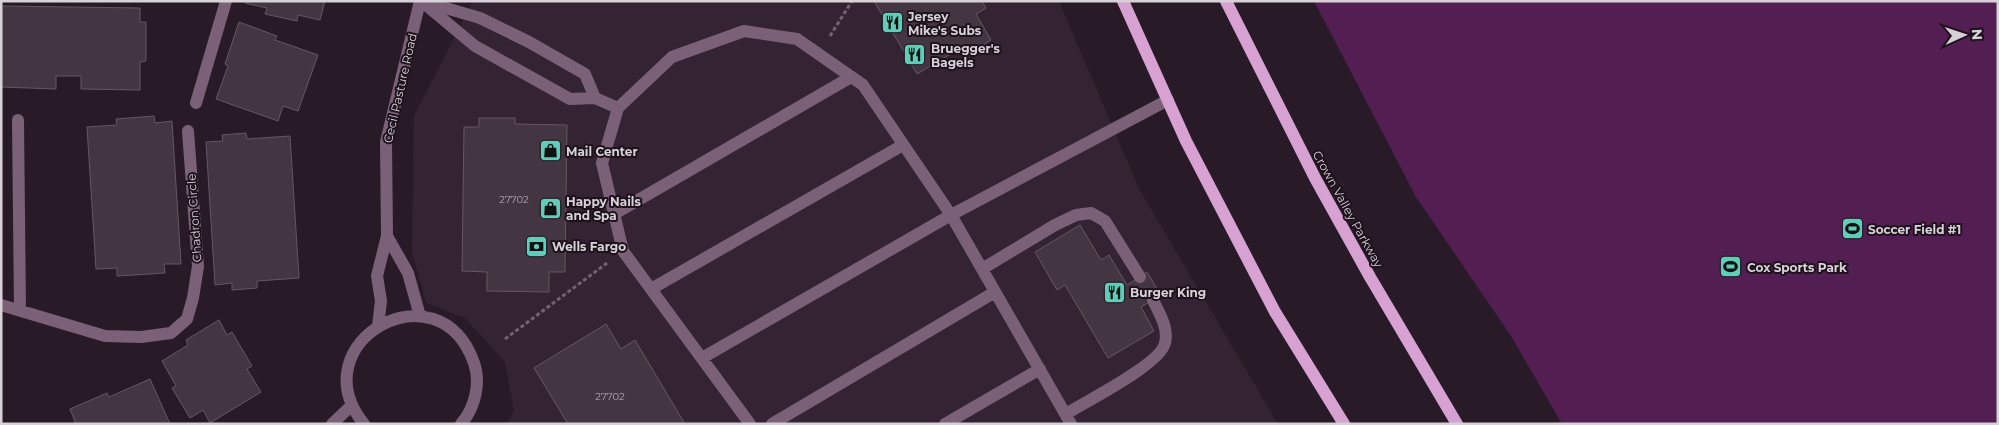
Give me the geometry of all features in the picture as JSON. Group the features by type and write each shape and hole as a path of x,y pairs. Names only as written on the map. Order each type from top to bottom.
{"main road":[{"path":"1123,1 1186,141 1276,312 1344,424"},
{"name":"Crown Valley Parkway","path":"1226,1 1320,186 1370,277 1457,424"}],"street":[{"path":"196,103 226,1"},
{"path":"422,1 475,46 570,99 594,98 618,108"},
{"path":"422,1 480,18 561,60 584,74 594,98"},
{"name":"Cecil Pasture Road","path":"378,326 381,301 377,276 387,236 386,142 422,1"},
{"path":"750,424 623,251 602,163 618,108 672,57 744,31 797,39 863,85 951,215 1068,419 1108,389 1138,372 1160,354 1166,345 1166,329 1153,300"},
{"path":"614,214 851,77"},
{"path":"702,358 951,215 1168,100"},
{"path":"18,120 20,310"},
{"name":"Chadron Circle","path":"1,306 105,336 141,337 171,332 186,319 193,298 198,266 188,131"},
{"path":"651,289 903,145"},
{"path":"982,269 1055,225 1076,215 1091,213 1105,221 1140,277"},
{"name":"Cecil Pasture Road","path":"387,236 408,273 420,316"},
{"path":"772,424 995,292"},
{"path":"364,424 356,414 348,394 347,372 354,352 366,334 378,326 398,318 420,316 445,325 459,336 470,350 476,367 477,385 474,402 461,424"},
{"path":"945,424 1040,369"},
{"path":"332,424 352,405"}],"path":[{"path":"818,54 852,1"},
{"path":"505,339 623,251"}],"shaded area":[{"path":"473,1 1059,1 1139,189 1278,424 507,424 514,411 505,362 465,318 426,303 412,251 414,116"},
{"name":"Cox Sports Park","path":"1314,1 1998,1 1998,424 1562,424 1511,336 1416,197"}],"building":[{"path":"246,1 325,1 320,20 298,15 297,21 265,14 267,8 245,3"},
{"path":"874,1 982,1 986,8 976,14 991,40 964,57 959,49 917,74"},
{"path":"1,6 140,8 140,22 146,22 146,61 140,62 140,90 81,89 81,76 56,76 56,89 1,87"},
{"path":"239,22 277,36 275,40 318,55 298,111 283,106 278,121 216,99 228,66 225,64"},
{"path":"154,116 155,123 172,121 181,264 164,264 165,273 117,276 117,268 96,269 87,127 117,125 116,119"},
{"path":"479,118 515,118 515,124 567,125 565,272 549,272 549,292 487,291 487,272 462,271 464,127 479,127"},
{"path":"246,133 247,139 290,136 299,278 257,281 257,288 232,290 232,283 215,285 206,142 223,141 222,135"},
{"name":"Burger King","path":"1080,225 1101,260 1109,255 1127,285 1147,272 1161,295 1141,307 1154,331 1108,358 1065,285 1057,290 1035,252"},
{"path":"219,320 227,335 232,332 252,366 247,369 261,392 210,423 203,410 190,418 172,388 176,386 162,361 188,345 186,340"},
{"path":"606,324 621,349 635,340 685,424 568,424 534,368"},
{"path":"150,379 170,424 76,424 70,409 107,393 109,397"}],"tunnel":[{"path":"1140,277 1153,300"}],"place":[{"name":"Jersey Mike's Subs","path":"892,23"},
{"name":"Bruegger's Bagels","path":"915,55"},
{"name":"Mail Center","path":"550,151"},
{"name":"Happy Nails and Spa","path":"550,208"},
{"name":"Soccer Field #1","path":"1852,229"},
{"name":"Wells Fargo","path":"536,246"},
{"name":"Cox Sports Park","path":"1731,267"},
{"name":"Burger King","path":"1114,292"}]}
